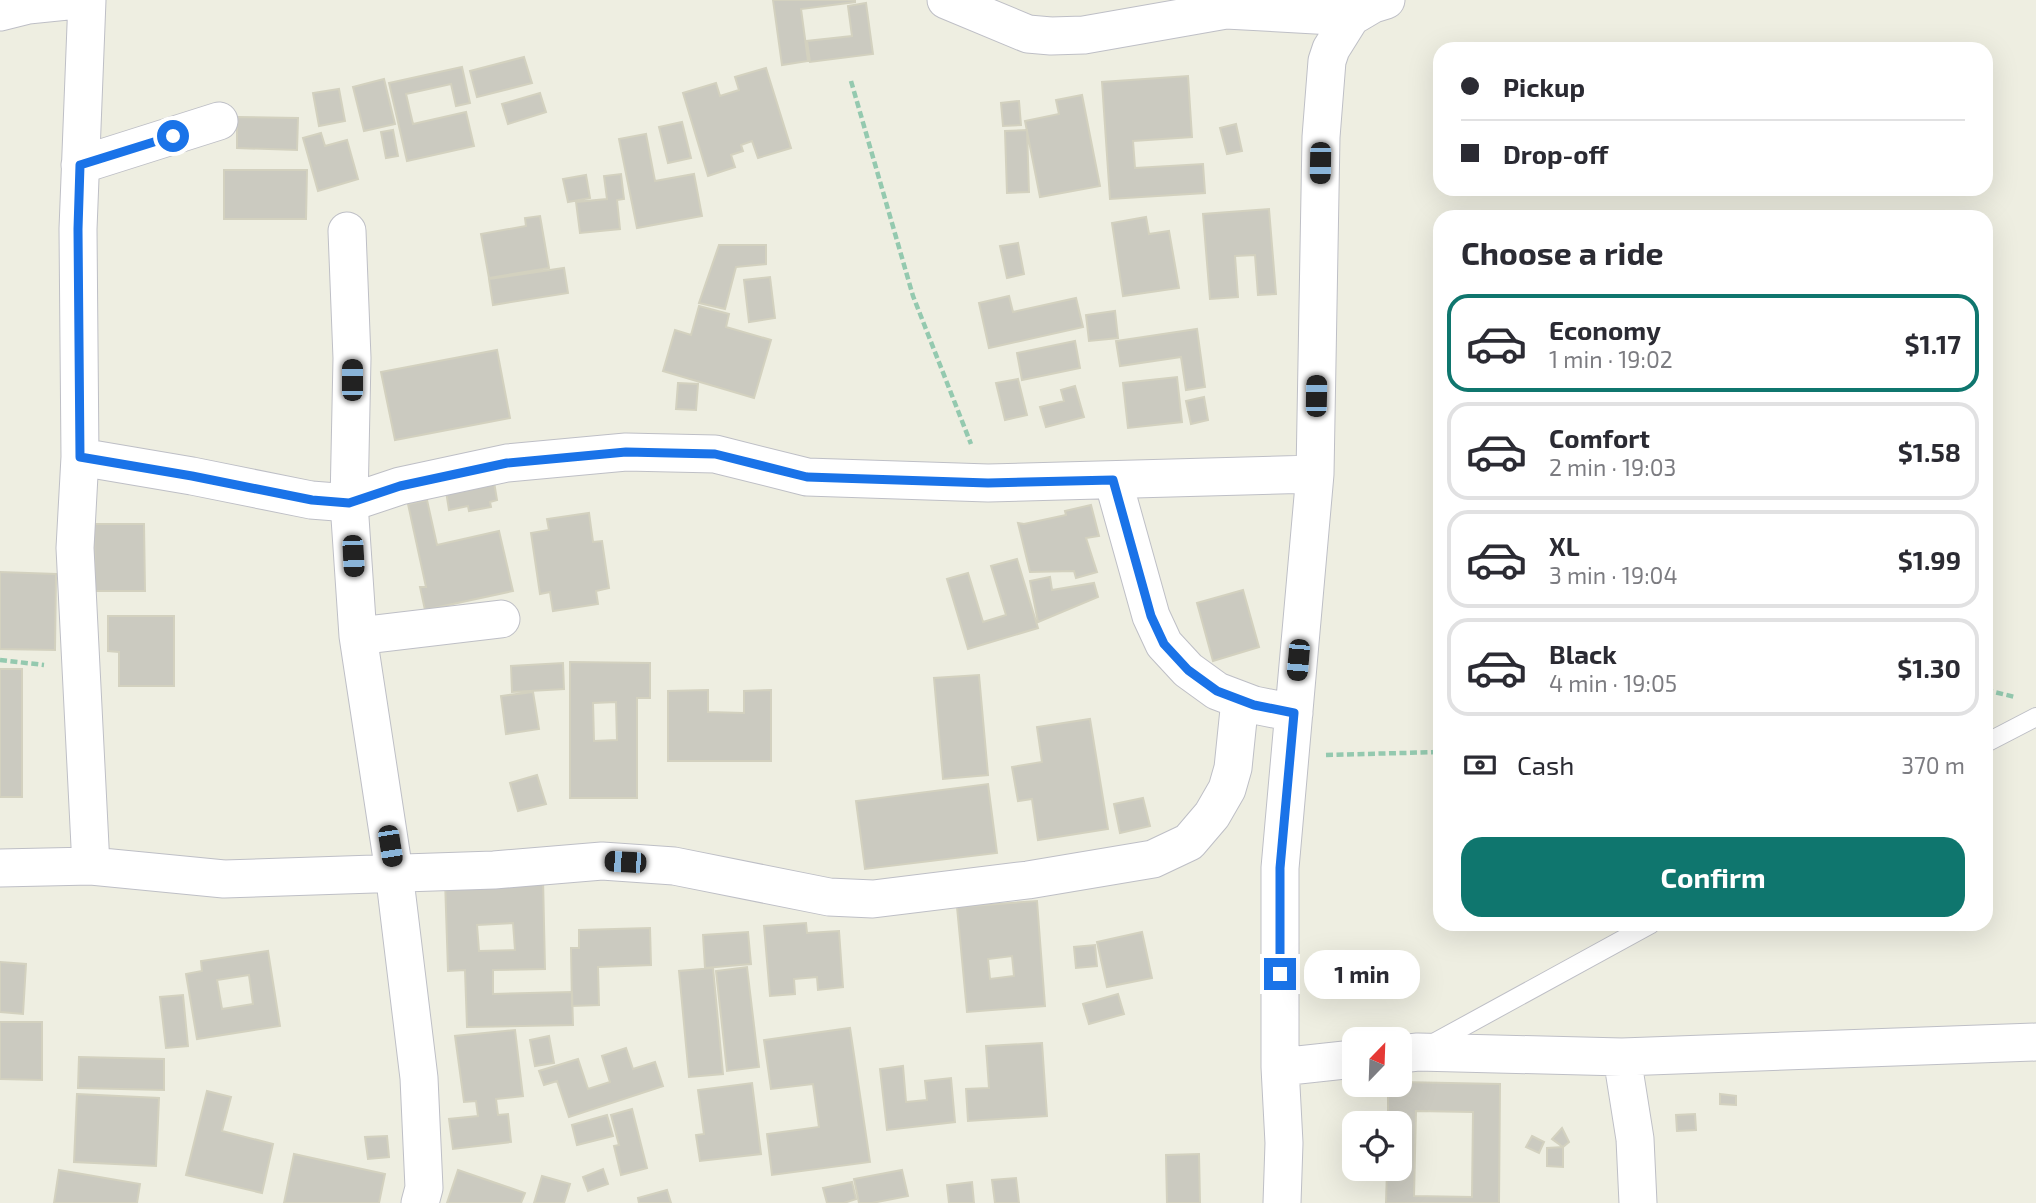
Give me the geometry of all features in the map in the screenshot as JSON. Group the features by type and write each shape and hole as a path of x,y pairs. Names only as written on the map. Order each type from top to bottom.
{"street":[{"path":"0,12 28,5 77,0"},
{"path":"87,0 78,229 80,457 75,548 91,866"},
{"path":"946,0 1028,34 1051,36 1084,36 1226,10 1351,17"},
{"path":"1282,1203 1284,1143 1280,1067 1280,868 1315,474 1322,112 1328,56 1351,17 1386,0"},
{"path":"80,165 219,121"},
{"path":"347,231 352,358 349,503 358,636 394,872 419,1079 424,1188 420,1203"},
{"path":"80,457 312,500 349,503 400,486 507,463 626,452 715,454 807,477 988,483 1315,474"},
{"path":"1113,480 1151,616 1164,644 1188,670 1217,691 1254,705 1294,713"},
{"path":"358,636 501,619"},
{"path":"0,869 91,866 224,879 494,870 602,860 647,862 829,897 873,899 1028,880 1153,859 1189,842 1212,815 1227,789 1233,768 1240,700"},
{"path":"1412,1053 1622,1057 2036,1042"},
{"path":"1622,1057 1635,1139 1639,1203"},
{"path":"1280,1067 1342,1060"}],"lane":[{"path":"1993,739 2036,717"},
{"path":"1412,1051 1638,931"}],"path":[{"path":"852,81 913,296 988,483"},
{"path":"1290,756 1433,752"}],"building":[{"path":"773,0 855,2 801,9 808,61 782,65"},
{"path":"866,3 873,54 810,62 807,41 852,36 848,6"},
{"path":"524,57 532,83 477,97 470,71"},
{"path":"462,67 470,103 456,106 451,84 406,94 413,124 466,112 474,146 407,161 389,83"},
{"path":"766,68 791,148 758,158 752,141 741,145 743,151 731,155 735,167 708,176 683,93 716,83 720,96 739,90 735,77"},
{"path":"1188,76 1192,137 1133,141 1135,168 1203,164 1205,193 1110,199 1102,82"},
{"path":"384,79 395,124 364,131 353,87"},
{"path":"339,89 345,121 319,126 313,93"},
{"path":"540,93 546,112 508,124 502,104"},
{"path":"1082,95 1100,186 1040,197 1025,121 1059,114 1056,100"},
{"path":"1019,101 1021,125 1003,126 1001,103"},
{"path":"237,117 298,118 297,150 237,148"},
{"path":"682,122 691,158 668,163 659,127"},
{"path":"1236,124 1242,151 1227,154 1220,128"},
{"path":"393,130 398,156 386,158 381,132"},
{"path":"1027,130 1029,192 1007,193 1005,131"},
{"path":"321,133 325,146 347,140 358,179 318,191 303,138"},
{"path":"646,134 655,181 694,174 702,216 637,228 619,139"},
{"path":"224,170 307,170 306,219 224,219"},
{"path":"621,174 624,199 617,200 620,229 580,233 576,202 607,199 604,176"},
{"path":"586,175 590,198 568,202 563,179"},
{"path":"1269,209 1276,294 1258,295 1255,255 1235,256 1238,297 1210,299 1203,214"},
{"path":"540,216 549,268 489,278 481,234 526,226 525,218"},
{"path":"1146,217 1149,234 1169,231 1179,288 1123,296 1112,223"},
{"path":"1018,243 1024,274 1007,278 1000,246"},
{"path":"719,245 766,245 766,264 736,267 725,309 699,303"},
{"path":"564,268 568,293 493,305 489,279"},
{"path":"770,277 775,318 749,322 744,280"},
{"path":"1009,296 1013,312 1076,298 1083,327 989,348 979,303"},
{"path":"699,306 729,314 726,327 771,340 754,398 663,371 675,330 691,335"},
{"path":"1115,311 1118,338 1089,341 1086,315"},
{"path":"1197,329 1205,387 1186,390 1181,357 1120,366 1116,341"},
{"path":"1075,341 1080,368 1022,380 1017,353"},
{"path":"497,350 510,418 395,440 381,372"},
{"path":"1177,377 1182,422 1128,428 1123,383"},
{"path":"1018,379 1027,415 1005,420 996,383"},
{"path":"678,383 698,384 696,410 676,409"},
{"path":"1075,386 1084,417 1046,427 1040,407 1064,401 1061,390"},
{"path":"1204,397 1208,420 1191,424 1186,401"},
{"path":"493,476 497,500 490,502 491,507 469,511 468,506 449,510 445,485"},
{"path":"427,500 437,545 499,531 513,591 425,610 420,587 426,587 408,504"},
{"path":"1091,505 1099,536 1086,538 1097,572 1076,578 1074,571 1030,572 1018,523 1066,515 1065,511"},
{"path":"589,513 593,542 602,541 609,588 596,591 598,604 553,611 550,592 540,594 531,533 549,530 547,519"},
{"path":"94,524 144,524 145,591 95,591"},
{"path":"1017,559 1038,628 968,649 947,579 968,573 983,622 1006,615 991,566"},
{"path":"0,572 56,574 55,650 0,649"},
{"path":"1050,577 1052,590 1094,583 1098,597 1038,622 1030,581"},
{"path":"1243,590 1259,647 1213,661 1197,603"},
{"path":"108,616 174,616 174,686 119,686 119,652 108,651"},
{"path":"570,662 650,663 650,698 637,698 637,798 570,798","holes":["616,702 617,740 594,741 593,703"]},
{"path":"563,663 564,689 512,692 511,666"},
{"path":"0,669 22,669 22,797 0,797"},
{"path":"979,675 988,775 943,779 934,678"},
{"path":"708,690 708,712 744,713 744,691 771,690 771,761 668,761 668,691"},
{"path":"533,692 539,729 506,734 501,696"},
{"path":"1090,719 1108,829 1038,840 1032,799 1018,801 1012,767 1042,762 1037,727"},
{"path":"537,775 546,804 518,811 510,783"},
{"path":"988,784 997,853 865,869 856,801"},
{"path":"1143,798 1150,826 1120,833 1114,804"},
{"path":"543,878 545,969 493,970 493,994 572,992 573,1025 467,1027 465,970 448,971 445,880","holes":["513,923 515,950 479,951 477,925"]},
{"path":"1037,901 1045,1006 967,1012 957,907","holes":["1012,956 1014,976 990,979 988,959"]},
{"path":"806,923 807,933 839,931 843,987 818,990 817,977 794,979 795,994 770,996 764,926"},
{"path":"650,928 651,965 598,967 599,1005 572,1006 571,948 579,948 579,930"},
{"path":"748,932 751,964 705,968 703,935"},
{"path":"1142,932 1152,978 1107,987 1097,942"},
{"path":"1095,945 1097,966 1076,968 1074,947"},
{"path":"268,951 280,1026 197,1039 186,974 202,971 201,961","holes":["249,975 253,1004 222,1009 217,980"]},
{"path":"0,962 26,964 23,1014 0,1012"},
{"path":"747,967 759,1067 727,1071 716,971"},
{"path":"713,968 723,1074 689,1077 679,971"},
{"path":"1118,994 1124,1014 1089,1024 1083,1004"},
{"path":"183,995 188,1046 166,1048 160,997"},
{"path":"0,1022 42,1022 42,1080 0,1079"},
{"path":"850,1028 870,1162 772,1175 767,1134 819,1127 813,1084 771,1089 764,1040"},
{"path":"515,1030 523,1096 496,1099 498,1115 508,1114 511,1142 453,1149 449,1119 478,1116 476,1101 464,1102 455,1036"},
{"path":"549,1036 554,1063 535,1066 530,1040"},
{"path":"1042,1043 1047,1116 968,1121 966,1089 989,1088 986,1046"},
{"path":"626,1048 633,1069 655,1062 663,1086 569,1117 557,1081 544,1085 539,1071 578,1059 588,1089 610,1082 602,1056"},
{"path":"79,1057 164,1059 164,1090 78,1088"},
{"path":"903,1066 906,1102 927,1100 925,1081 951,1078 955,1122 887,1130 880,1069"},
{"path":"1412,1082 1500,1084 1499,1203 1386,1203 1387,1181 1412,1181 1412,1111 1388,1111 1388,1097 1412,1097","holes":["1416,1111 1473,1112 1472,1197 1414,1196"]},
{"path":"752,1083 761,1154 700,1161 696,1135 704,1134 698,1090"},
{"path":"207,1091 231,1097 222,1131 273,1144 262,1193 186,1175"},
{"path":"77,1094 159,1098 156,1166 74,1162"},
{"path":"1720,1094 1736,1096 1736,1105 1720,1104"},
{"path":"632,1109 647,1168 621,1175 614,1146 619,1145 611,1115"},
{"path":"1695,1114 1696,1130 1677,1131 1676,1115"},
{"path":"607,1115 613,1136 577,1145 572,1125"},
{"path":"1562,1128 1569,1142 1563,1147 1552,1139"},
{"path":"387,1136 389,1157 368,1159 365,1137"},
{"path":"1532,1136 1544,1142 1539,1153 1526,1147"},
{"path":"1563,1147 1563,1167 1547,1166 1547,1148"},
{"path":"294,1154 385,1174 379,1203 284,1203"},
{"path":"1199,1154 1200,1203 1167,1203 1166,1155"},
{"path":"603,1169 608,1184 588,1191 583,1177"},
{"path":"59,1170 140,1184 137,1203 54,1203"},
{"path":"458,1170 525,1193 521,1203 447,1203"},
{"path":"902,1170 908,1196 859,1203 854,1179"},
{"path":"542,1176 570,1184 564,1203 534,1203"},
{"path":"1016,1178 1019,1203 995,1203 992,1180"},
{"path":"852,1182 856,1199 844,1203 827,1203 823,1188"},
{"path":"972,1182 974,1203 949,1203 947,1185"},
{"path":"667,1190 671,1203 639,1203 638,1198"}],"route":[{"path":"173,136 80,165 80,457 312,500 349,503 400,486 507,463 626,452 715,454 807,477 988,483 1113,480 1151,616 1164,644 1188,670 1217,691 1254,705 1294,713 1280,868 1280,974"}]}
